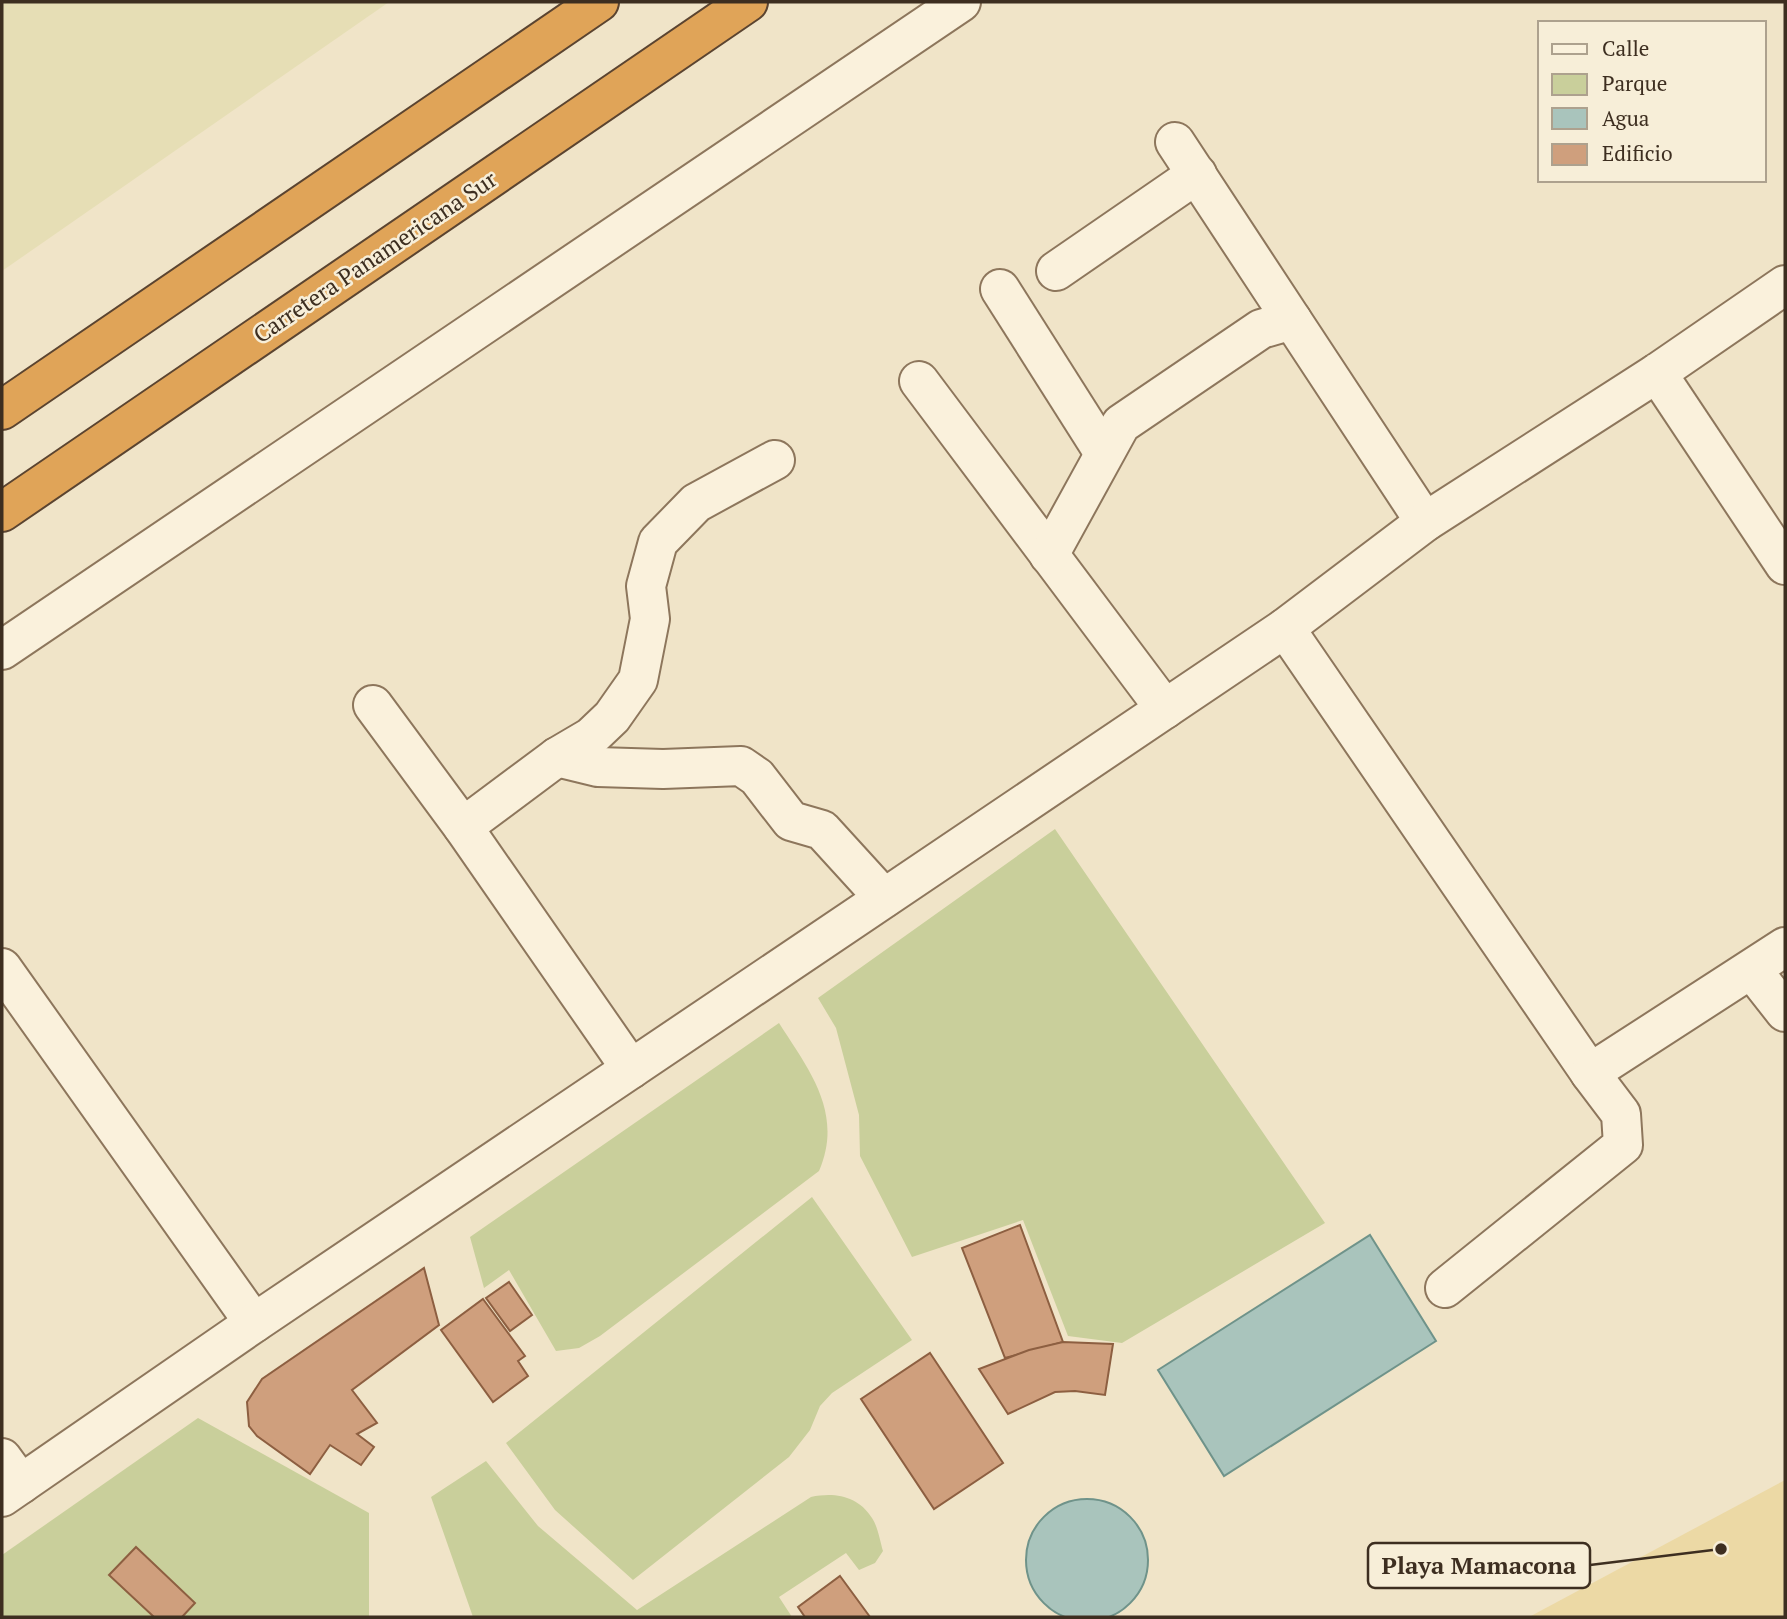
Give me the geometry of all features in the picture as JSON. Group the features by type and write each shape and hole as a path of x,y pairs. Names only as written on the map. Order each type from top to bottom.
{"highway":[{"path":"2,410 598,2"},
{"name":"Carretera Panamericana Sur","path":"2,512 748,2"}],"street":[{"path":"2,650 961,2"},
{"path":"1175,142 1425,522"},
{"path":"1056,271 1196,174"},
{"path":"8,1480 254,1323 1285,628 1425,522 1657,373 1785,285"},
{"path":"1000,289 1104,453"},
{"path":"1049,555 1121,424 1261,329 1292,320"},
{"path":"1657,373 1785,565"},
{"path":"919,381 1165,709"},
{"path":"463,827 557,757 591,737 612,717 638,680 650,619 646,586 658,542 696,503 775,460"},
{"path":"1285,628 1590,1073 1621,1114 1623,1145 1445,1288"},
{"path":"373,705 463,827 631,1069"},
{"path":"557,757 598,767 663,769 741,766 757,778 791,821 822,830 884,898"},
{"path":"1590,1073 1785,947"},
{"path":"2,968 254,1323"},
{"path":"1752,970 1785,1012"}],"shaded area":[{"path":"2,2 389,2 2,271"}],"green space":[{"path":"1055,829 1325,1223 1122,1343 1068,1336 1023,1220 912,1257 860,1156 859,1115 836,1028 818,998"},
{"path":"779,1023 811,1075 825,1111 828,1130 826,1150 819,1171 600,1336 579,1348 556,1351 509,1270 484,1288 470,1237"},
{"path":"812,1197 912,1340 832,1393 820,1406 810,1430 789,1457 633,1580 555,1510 506,1443"},
{"path":"198,1418 369,1513 369,1617 2,1617 2,1555"},
{"path":"486,1461 538,1526 637,1610 811,1497 845,1497 860,1505 874,1522 883,1551 875,1563 859,1570 846,1553 779,1597 792,1617 473,1617 431,1497"}],"sand":[{"path":"1785,1480 1785,1617 1529,1617"}],"water":[{"path":"1370,1235 1436,1341 1224,1476 1158,1370"},
{"path":"1075,1500 1099,1500 1121,1509 1138,1526 1147,1548 1147,1572 1138,1594 1121,1611 1099,1620 1075,1620 1053,1611 1036,1594 1027,1572 1027,1548 1036,1526 1053,1509"}],"building":[{"path":"1020,1225 1063,1342 1005,1358 962,1248"},
{"path":"424,1268 439,1325 352,1390 377,1423 357,1434 374,1447 361,1465 330,1445 310,1474 257,1436 249,1426 247,1402 262,1379"},
{"path":"509,1282 532,1315 510,1331 486,1298"},
{"path":"483,1299 525,1356 518,1361 528,1376 493,1402 441,1330"},
{"path":"1063,1342 1113,1344 1105,1395 1075,1391 1055,1392 1008,1414 979,1369 1029,1350"},
{"path":"930,1353 1003,1463 934,1509 861,1399"},
{"path":"136,1547 195,1603 182,1617 154,1617 109,1575"},
{"path":"840,1576 870,1617 805,1617 798,1607"}],"place":[{"name":"Playa Mamacona","path":"1721,1549"}]}
